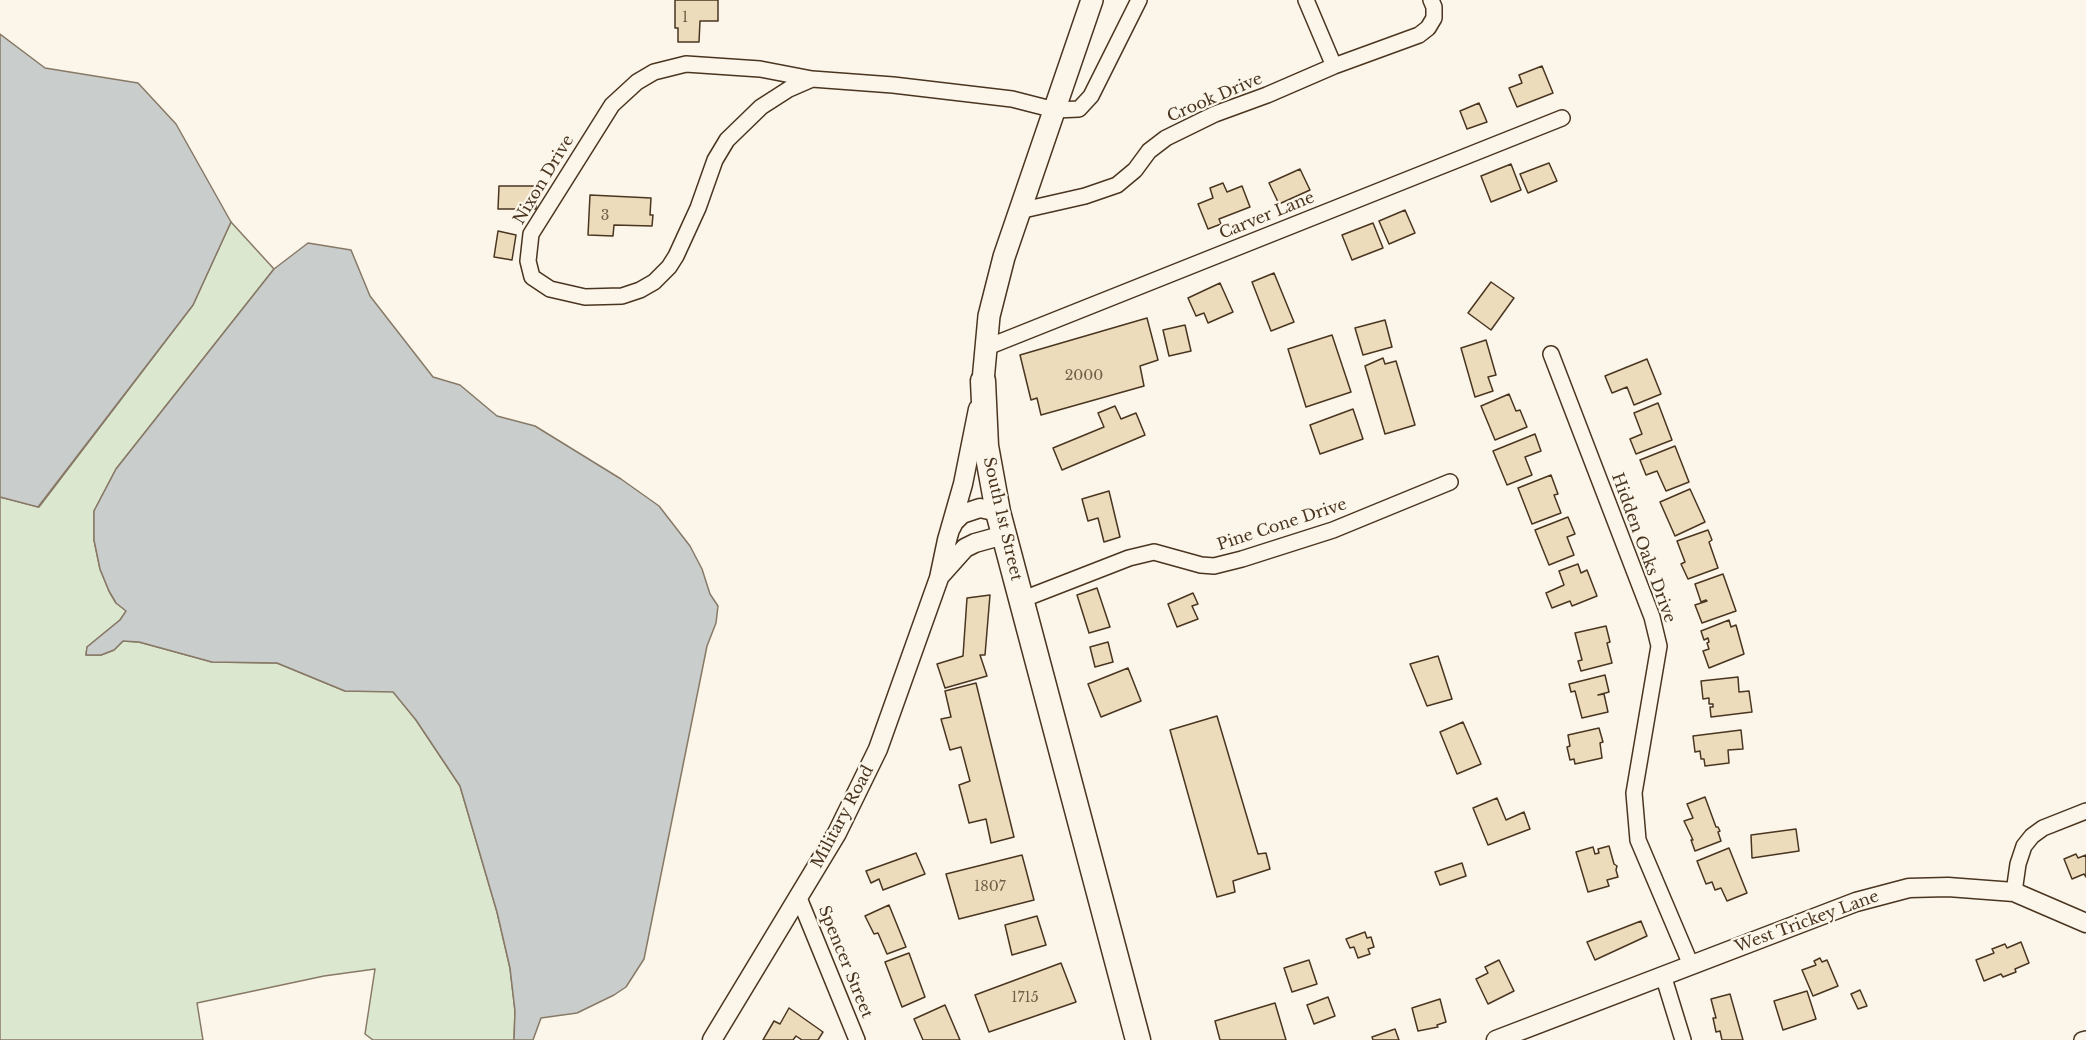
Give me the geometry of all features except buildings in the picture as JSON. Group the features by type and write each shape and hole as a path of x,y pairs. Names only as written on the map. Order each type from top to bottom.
{"main road":[{"name":"South 1st Street","path":"1092,0 1004,257 989,316 983,381 986,446 998,512 1138,1040"}],"street":[{"path":"1054,111 1079,109 1091,96 1139,0"},
{"path":"1306,0 1334,66"},
{"name":"Crook Drive","path":"1019,211 1084,196 1117,185 1135,170 1149,151 1167,138 1215,114 1419,35 1428,28 1434,18 1434,7 1431,0"},
{"name":"Nixon Drive","path":"812,79 789,89 761,107 727,140 715,160 698,208 676,255 669,267 654,282 622,296 585,297 550,289 532,277 528,261 531,234 612,105 637,82 654,72 686,64 760,69 812,79 892,85 1012,99 1054,111"},
{"name":"Carver Lane","path":"985,348 1562,118"},
{"name":"Hidden Oaks Drive","path":"1551,354 1652,617 1659,646 1634,793 1638,840 1691,965"},
{"name":"Military Road","path":"712,1040 837,833 878,749 939,578 963,484 983,381"},
{"name":"Pine Cone Drive","path":"1021,600 1128,558 1154,552 1201,565 1214,566 1242,559 1333,530 1450,482"},
{"name":"Military Road","path":"947,540 954,522 962,514 980,508 998,512"},
{"name":"Military Road","path":"939,578 965,548 1004,535"},
{"path":"2014,892 2018,864 2024,846 2032,836 2043,828 2086,811"},
{"name":"West Trickey Lane","path":"1496,1040 1856,902 1909,888 1948,887 2014,892 2086,923"},
{"name":"Spencer Street","path":"798,898 857,1040"},
{"path":"1663,975 1683,1040"}],"green space":[{"path":"231,222 274,269 116,469 94,511 94,540 100,569 116,603 127,611 120,620 87,647 86,655 101,655 114,650 123,641 139,642 212,662 277,663 345,691 393,691 416,720 460,786 497,912 510,968 515,1011 514,1040 373,1040 365,1034 375,969 324,976 197,1003 203,1040 0,1040 0,497 39,507 193,305"}],"shaded area":[{"path":"0,34 45,68 138,83 176,124 231,222 193,305 38,507 0,497"},
{"path":"308,243 351,250 370,296 433,377 460,385 497,416 535,426 621,479 659,506 690,546 702,569 710,594 718,606 716,623 707,646 644,959 626,987 614,995 577,1013 541,1018 533,1040 514,1040 515,1011 510,968 497,912 460,786 416,720 393,692 345,691 277,663 212,662 139,642 123,641 114,650 101,655 86,655 87,647 120,620 126,611 116,603 109,591 100,569 94,540 94,511 116,469 274,269"}]}
